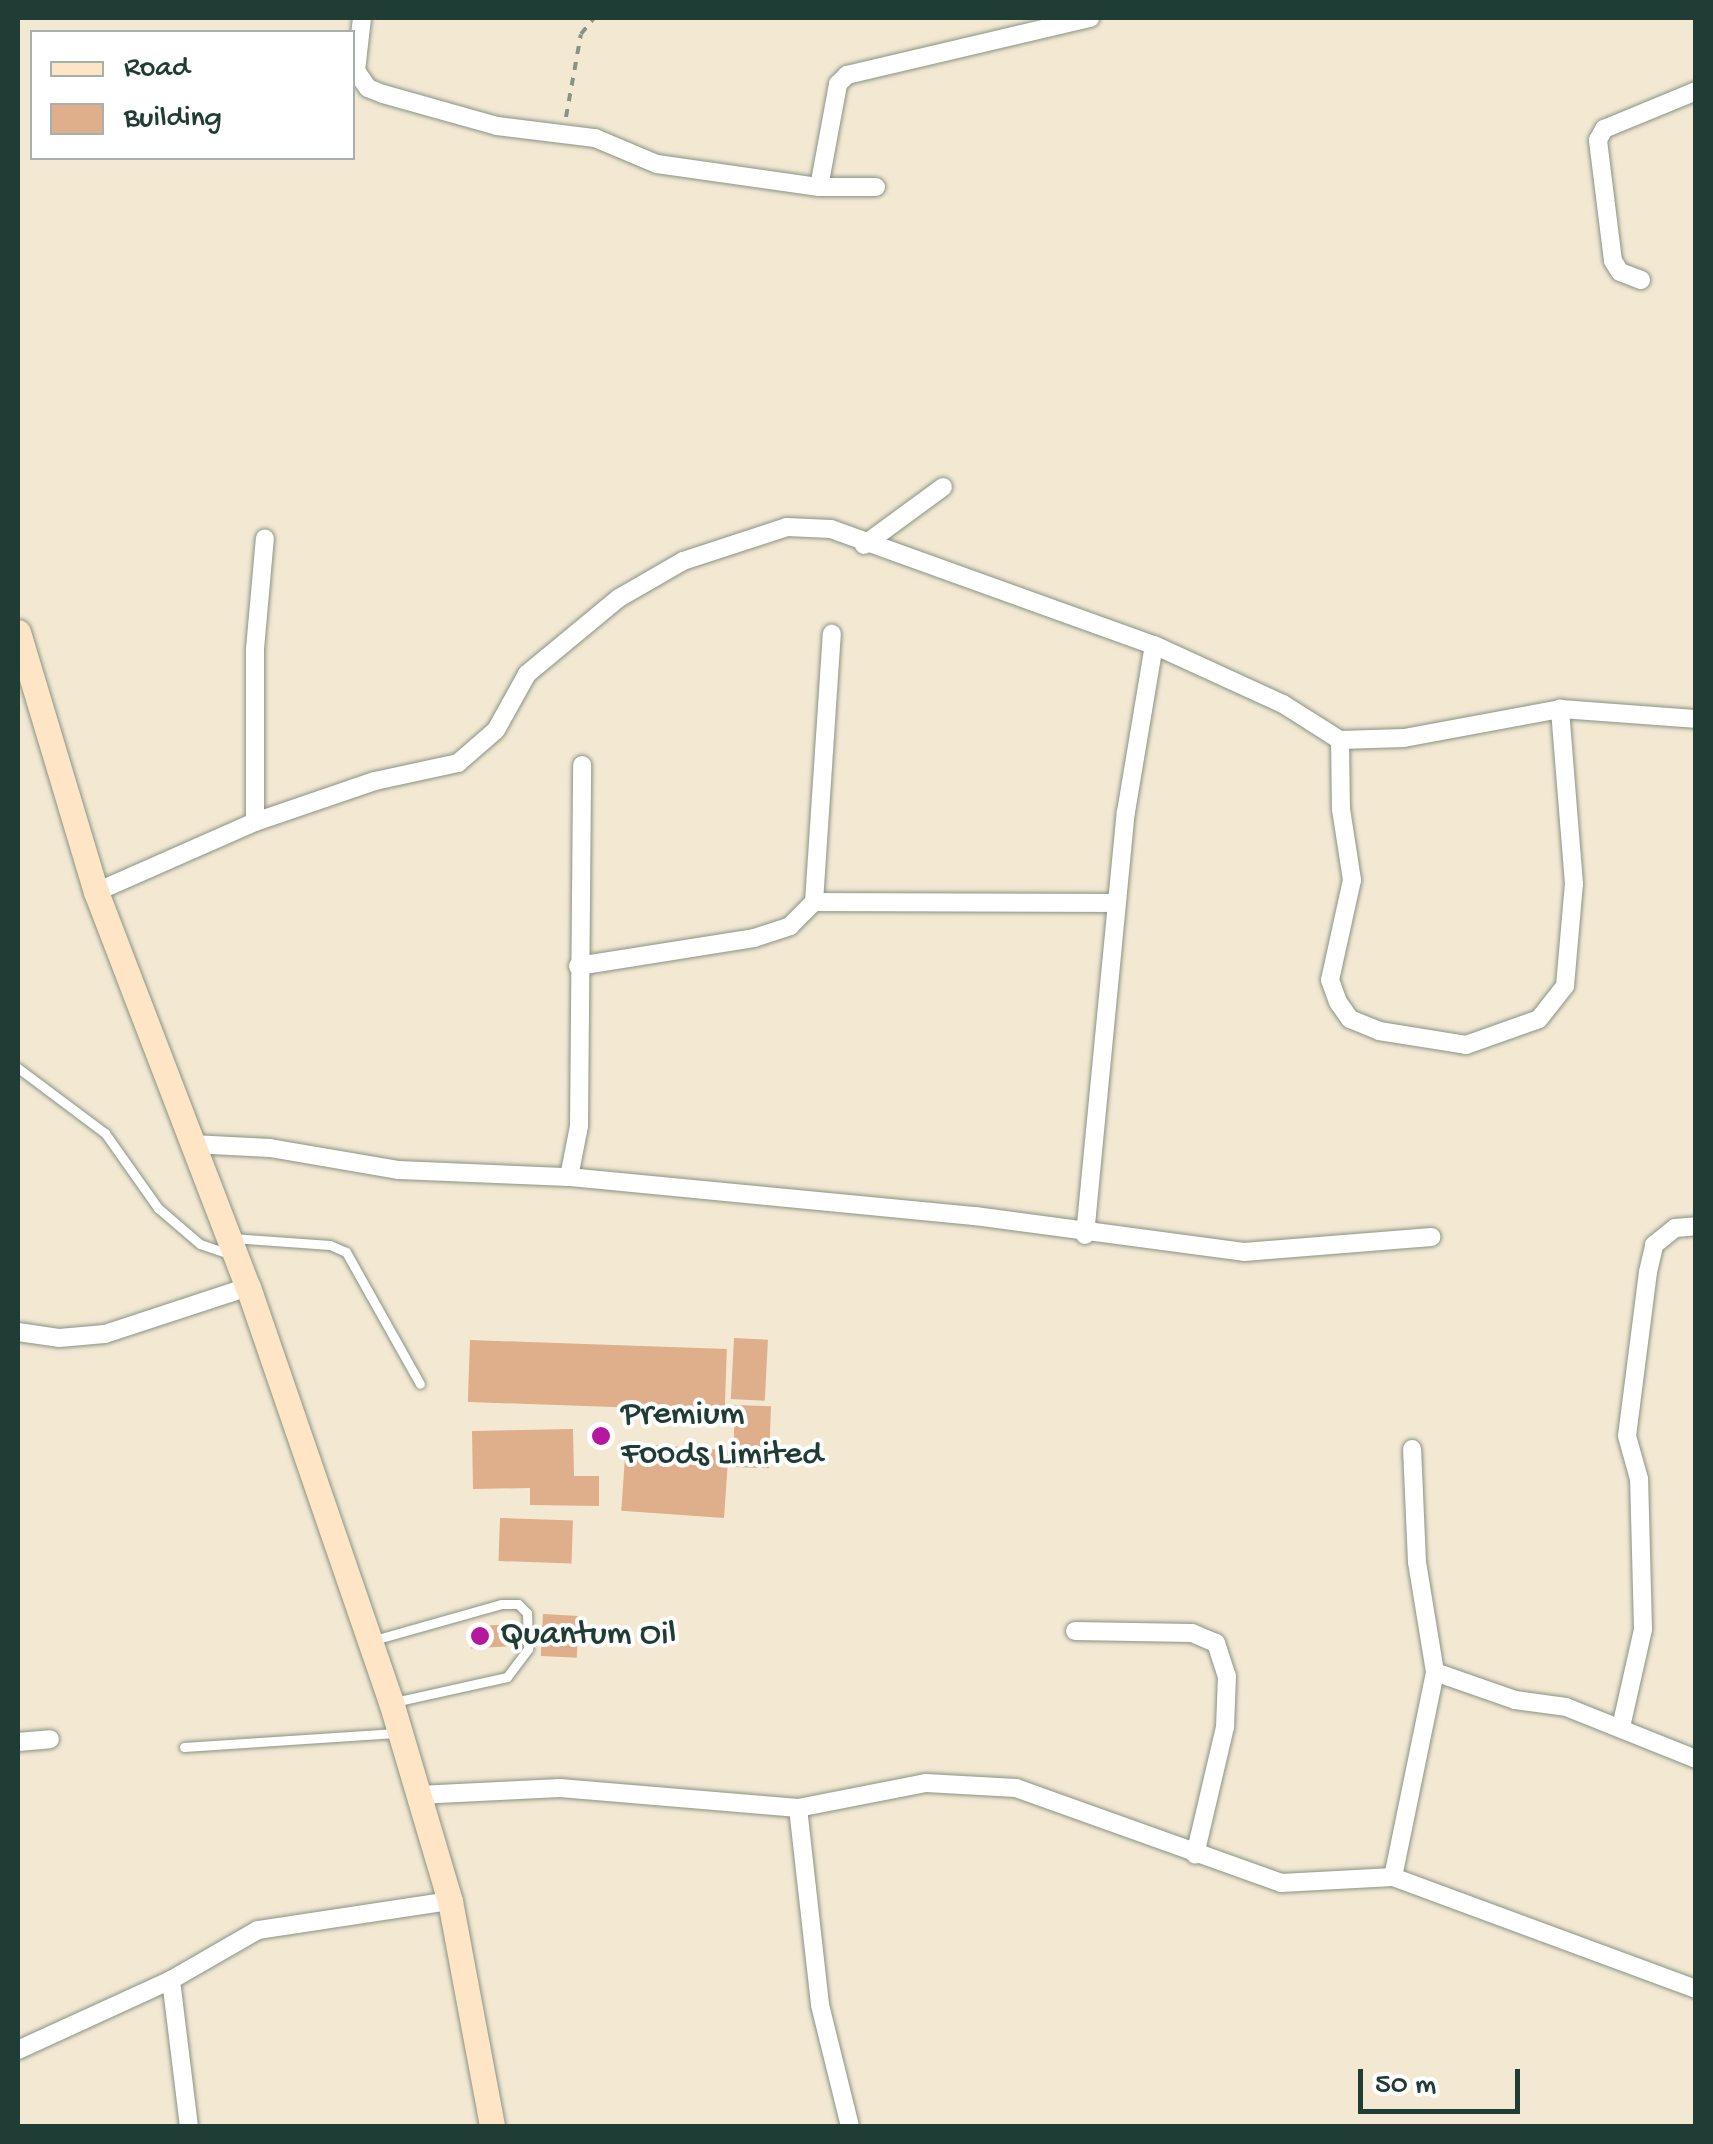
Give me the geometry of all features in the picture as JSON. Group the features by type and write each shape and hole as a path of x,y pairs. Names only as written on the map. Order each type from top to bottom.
{"main road":[{"path":"19,646 96,892 248,1287 391,1702 450,1901 492,2126"}],"street":[{"path":"355,56 362,18"},
{"path":"819,188 838,84 847,75 1090,18"},
{"path":"355,63 368,88 497,126 564,132 657,164 819,188 876,187"},
{"path":"1641,280 1620,272 1612,261 1598,140 1604,129 1696,92"},
{"path":"864,545 943,487"},
{"path":"96,892 255,822 375,781 458,763 496,730 527,674 620,598 682,561 799,526 831,530 864,545 1154,645 1283,704 1340,740 1404,738 1560,709 1696,719"},
{"path":"255,822 255,649 265,538"},
{"path":"578,966 754,938 790,926 814,902 832,634"},
{"path":"1085,1235 1116,904 1154,645"},
{"path":"1340,740 1341,808 1352,880 1330,980 1338,1002 1350,1019 1378,1032 1466,1044 1539,1019 1565,986 1574,884 1560,709"},
{"path":"569,1176 579,1126 582,765"},
{"path":"814,902 1116,904"},
{"path":"192,1144 270,1148 399,1170 569,1176 975,1216 1085,1235 1244,1252 1431,1238"},
{"path":"1621,1726 1643,1629 1639,1479 1628,1436 1648,1272 1654,1245 1674,1228 1696,1226"},
{"path":"18,1332 58,1338 105,1334 248,1287"},
{"path":"1394,1877 1435,1672 1416,1562 1412,1449"},
{"path":"1076,1631 1192,1633 1216,1643 1228,1676 1225,1726 1195,1855"},
{"path":"1435,1672 1621,1726 1696,1759"},
{"path":"18,1742 50,1738"},
{"path":"418,1794 560,1788 798,1808 958,1780 1016,1788 1280,1883 1394,1877 1696,1989"},
{"path":"798,1808 820,2005 850,2126"},
{"path":"18,2050 171,1980 258,1930 450,1901"},
{"path":"171,1980 190,2126"}],"lane":[{"path":"18,1068 104,1133 158,1208 200,1244 330,1245 346,1252 420,1384"},
{"path":"370,1642 501,1604 518,1604 526,1613 528,1649 507,1676 480,1688 391,1702"},
{"path":"184,1747 399,1733"}],"path":[{"path":"564,132 581,34 594,18"}],"building":[{"path":"734,1338 768,1340 765,1401 731,1399"},
{"path":"470,1340 727,1349 725,1411 468,1402"},
{"path":"735,1405 771,1406 769,1468 733,1467"},
{"path":"573,1429 574,1476 599,1476 599,1506 530,1505 530,1488 473,1489 472,1431"},
{"path":"626,1443 729,1450 724,1518 621,1511"},
{"path":"500,1518 573,1521 571,1564 498,1561"},
{"path":"543,1614 579,1616 577,1658 541,1656"},
{"path":"516,1624 517,1646 471,1648 470,1626"}],"place":[{"name":"Premium Foods Limited","path":"601,1436"},
{"name":"Quantum Oil","path":"480,1636"}]}
